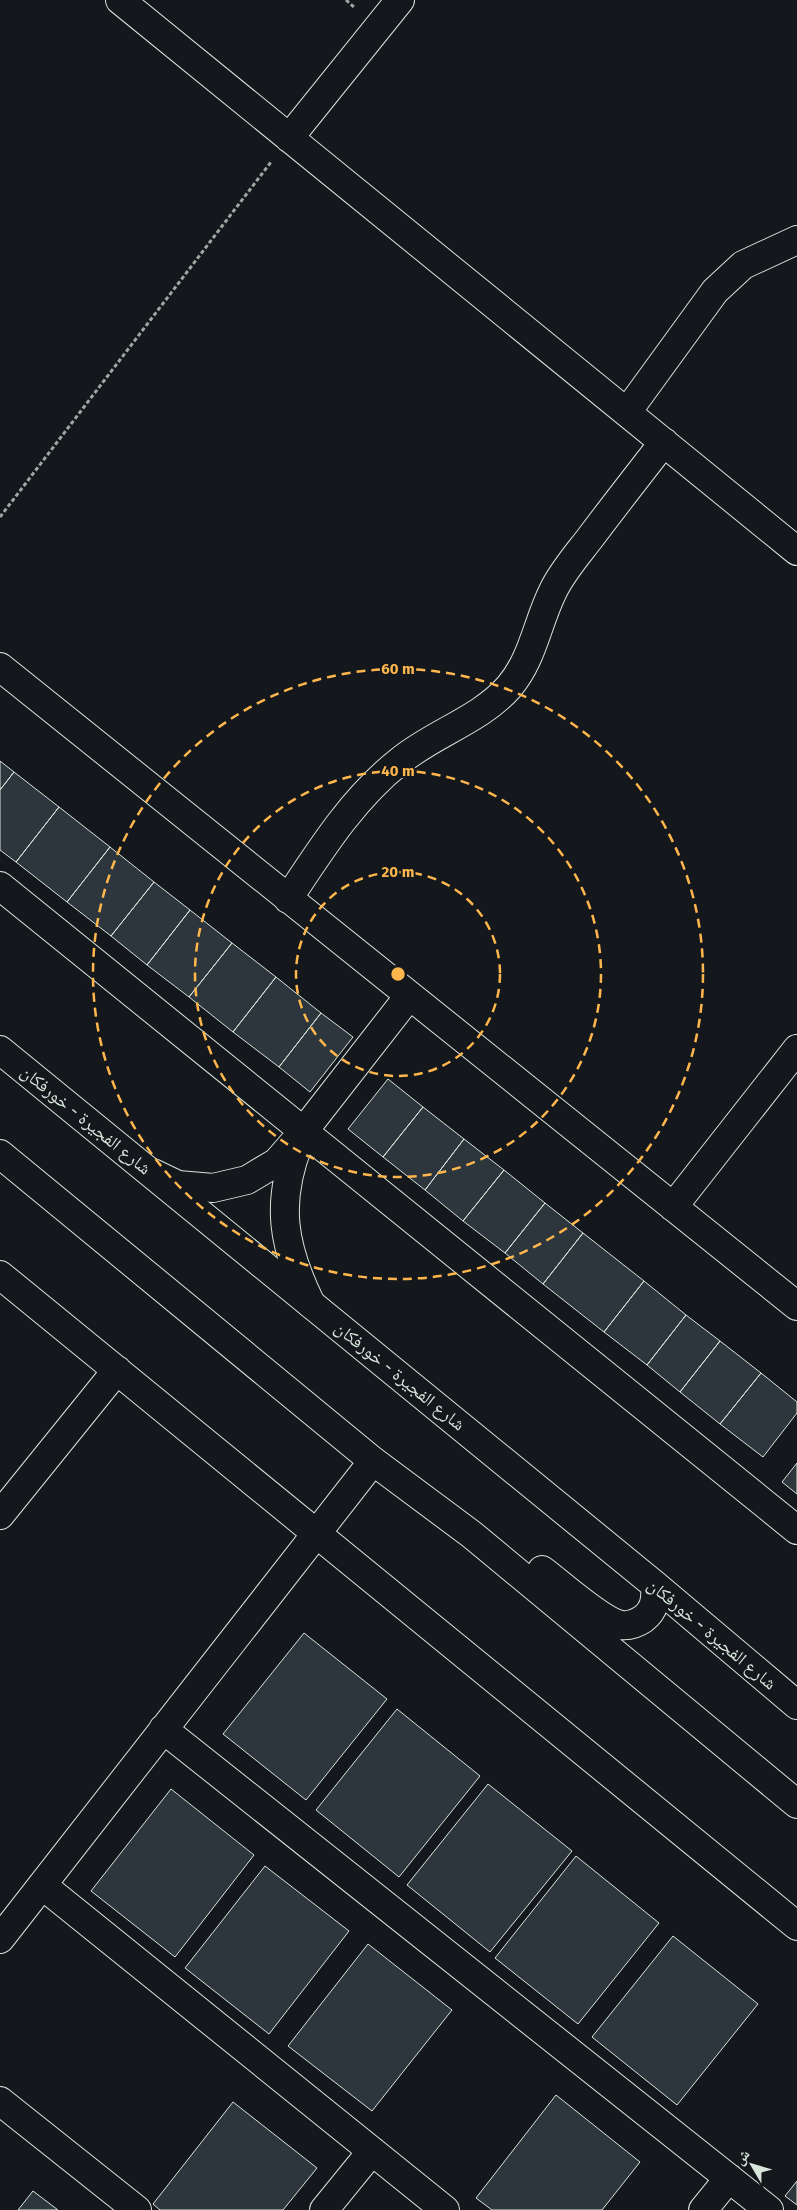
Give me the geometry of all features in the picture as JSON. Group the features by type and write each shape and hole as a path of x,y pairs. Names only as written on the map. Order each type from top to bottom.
{"main road":[{"path":"120,0 797,551"},
{"path":"289,138 400,0"},
{"path":"626,412 715,291 743,265 797,240"},
{"path":"288,898 334,831 366,791 400,760 495,702 516,678 529,656 553,590 664,442"},
{"path":"0,668 797,1306"},
{"path":"0,886 797,1530"},
{"path":"146,1170 178,1184 212,1188 247,1180 277,1162 303,1132 410,996"},
{"path":"673,1207 797,1049"},
{"name":"شارع الفجيرة - خورفكان","path":"0,1050 655,1585 797,1705"},
{"path":"303,1132 289,1168 284,1203 289,1247 296,1273 311,1304"},
{"path":"0,1154 373,1461 471,1534 797,1804"},
{"path":"0,1275 797,1926"},
{"path":"0,1515 116,1370"},
{"path":"0,1938 373,1461"},
{"path":"471,1534 508,1546 608,1621 623,1626 637,1623 649,1614 656,1600 655,1585"},
{"path":"164,1729 768,2210"},
{"path":"42,1884 445,2210"},
{"path":"0,2101 137,2210"},
{"path":"324,2210 372,2151"},
{"path":"703,2210 729,2178"}],"path":[{"path":"0,517 289,138"}],"building":[{"path":"0,761 14,772 0,790"},
{"path":"14,772 59,807 16,862 0,850 0,790"},
{"path":"59,807 110,847 67,902 16,862"},
{"path":"110,847 154,882 111,936 67,902"},
{"path":"154,882 190,910 147,965 111,936"},
{"path":"190,910 232,943 189,997 147,965"},
{"path":"232,943 276,977 233,1032 189,997"},
{"path":"276,977 321,1013 279,1067 233,1032"},
{"path":"321,1013 353,1037 310,1092 279,1067"},
{"path":"388,1079 423,1107 383,1157 348,1129"},
{"path":"423,1107 464,1139 425,1190 383,1157"},
{"path":"464,1139 504,1170 463,1221 425,1190"},
{"path":"504,1170 545,1203 505,1253 463,1221"},
{"path":"545,1203 583,1233 543,1284 505,1253"},
{"path":"583,1233 644,1281 604,1332 543,1284"},
{"path":"644,1281 686,1315 647,1365 604,1332"},
{"path":"686,1315 720,1341 680,1392 647,1365"},
{"path":"720,1341 761,1373 720,1424 680,1392"},
{"path":"761,1373 797,1402 797,1413 763,1457 720,1424"},
{"path":"797,1463 797,1494 782,1482"},
{"path":"304,1633 387,1699 306,1800 223,1734"},
{"path":"397,1709 480,1776 399,1877 316,1810"},
{"path":"488,1784 572,1851 490,1952 407,1885"},
{"path":"171,1789 254,1855 175,1957 91,1891"},
{"path":"576,1856 659,1923 578,2024 495,1958"},
{"path":"265,1866 349,1931 269,2034 185,1968"},
{"path":"673,1936 758,2004 677,2105 592,2037"},
{"path":"368,1944 452,2010 372,2111 288,2046"},
{"path":"556,2095 640,2162 602,2210 492,2210 476,2198"},
{"path":"233,2102 317,2168 283,2210 160,2210 153,2204"},
{"path":"797,2181 797,2205 785,2196"},
{"path":"33,2191 58,2210 18,2210"}]}
